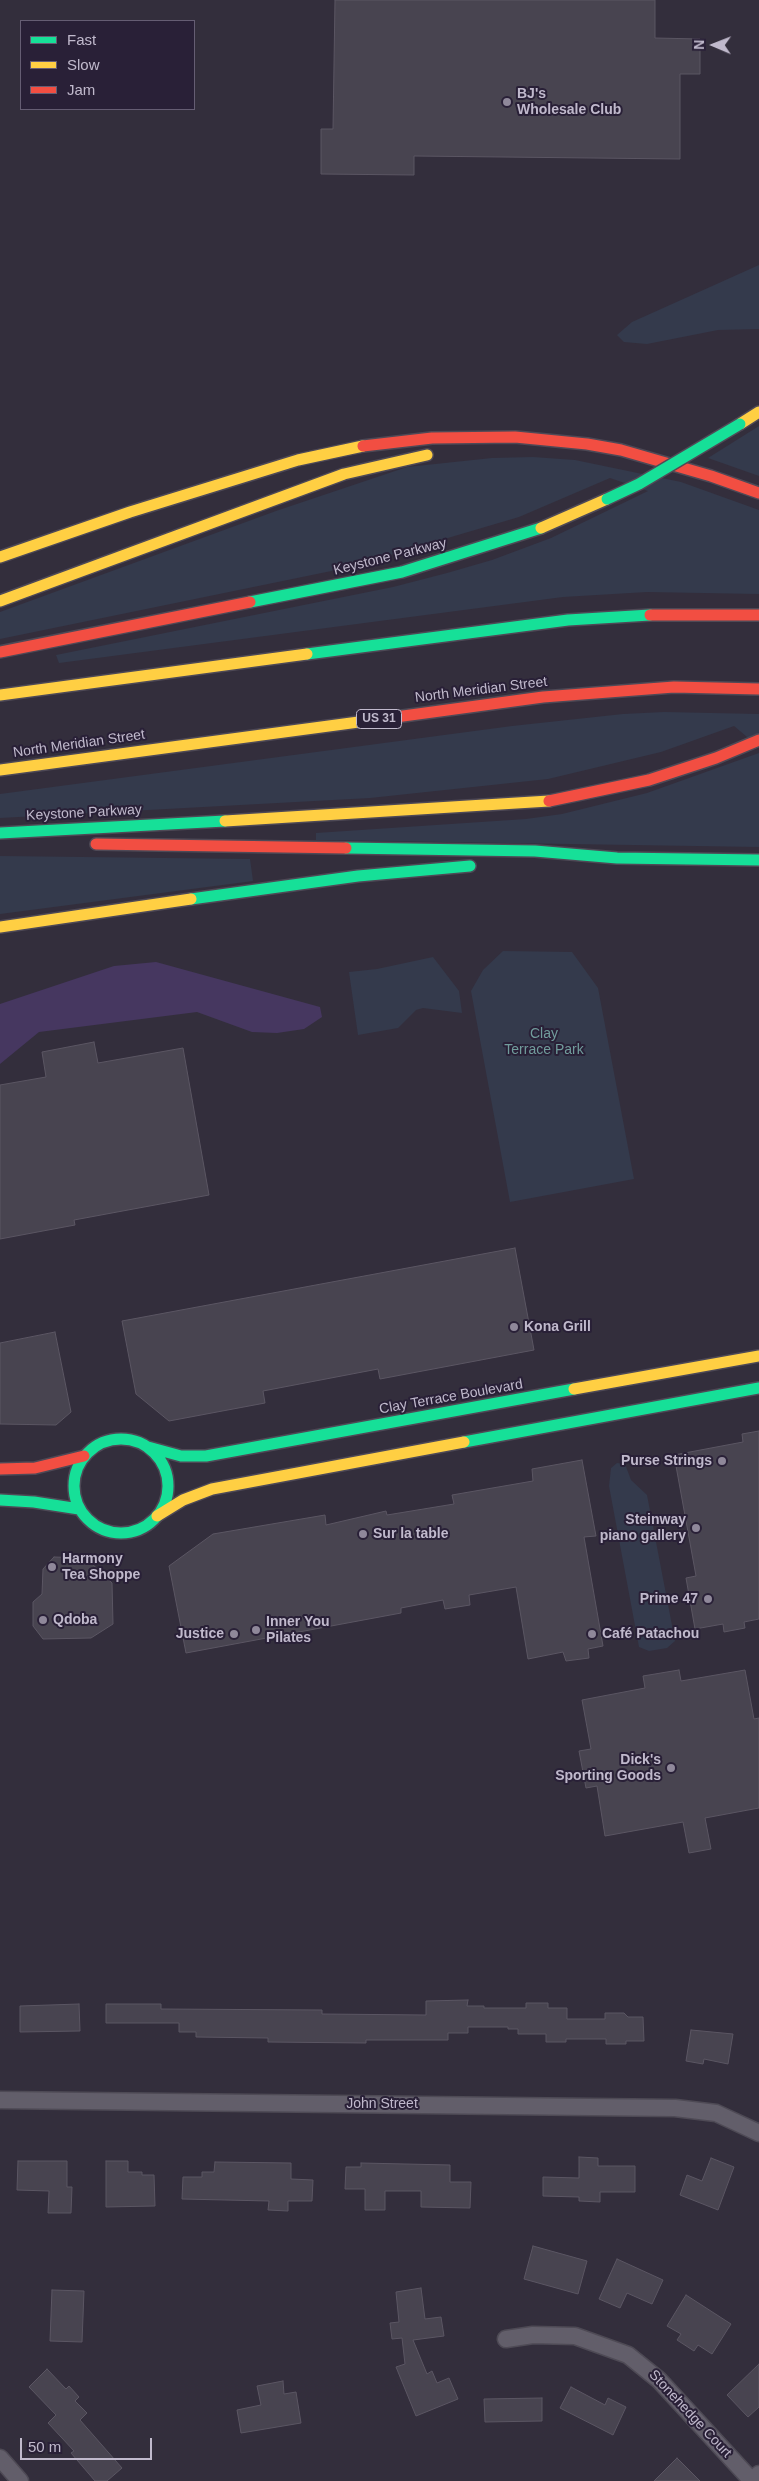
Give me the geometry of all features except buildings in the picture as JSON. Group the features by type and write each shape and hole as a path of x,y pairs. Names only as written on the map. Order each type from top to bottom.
{"main road":[{"name":"Keystone Parkway","path":"0,652 402,572 534,531 639,484 759,412"},
{"path":"0,557 130,512 298,460 350,448 432,438 515,436 587,444 711,476 759,493"},
{"path":"475,450 535,448 650,459"},
{"path":"0,601 344,474 385,463 436,454"},
{"path":"0,695 568,620 664,614 759,615"},
{"name":"North Meridian Street","path":"0,770 543,697 674,687 759,689"},
{"name":"Keystone Parkway","path":"0,833 526,804 570,798 650,780 716,758 758,741"},
{"path":"0,842 35,843"},
{"path":"81,844 526,851 617,858 759,860"},
{"path":"526,863 617,858"},
{"path":"0,927 313,881 480,866"},
{"name":"Clay Terrace Boulevard","path":"148,1447 181,1456 206,1456 759,1356"},
{"path":"157,1516 167,1496 167,1474 156,1454 148,1447 126,1439 114,1439 101,1443 84,1456 78,1466 73,1488 79,1509 93,1525 112,1533 138,1530 183,1500 212,1489 759,1388"},
{"path":"0,1468 34,1468 84,1456"},
{"path":"0,1500 34,1502 79,1509"}],"street":[{"name":"John Street","path":"0,2100 675,2108 716,2113 759,2133"},
{"name":"Stonehedge Court","path":"506,2339 533,2335 575,2336 628,2355 659,2380 752,2481"},
{"path":"0,2458 20,2481"},
{"path":"752,2481 759,2474"}],"green space":[{"path":"759,265 759,329 718,330 647,344 624,342 617,335 632,322"},
{"path":"759,426 759,476 708,458"},
{"path":"533,457 575,460 681,482 759,510 759,594 647,592 563,597 59,663 56,655 393,587 492,560 551,538 648,491 610,478 519,517 346,568 0,639 0,612 276,511 407,467 492,458"},
{"path":"664,712 759,714 759,747 734,726 661,752 548,779 370,798 0,818 0,794 512,726 623,714"},
{"path":"759,753 759,847 316,840 316,833 526,819 562,814 647,793"},
{"path":"0,856 250,859 253,881 0,914"},
{"name":"Clay Terrace Park","path":"503,951 572,952 598,988 634,1179 510,1202 471,991 483,970"},
{"path":"433,957 459,991 462,1013 423,1008 416,1010 398,1028 358,1035 349,972 377,969"},
{"path":"617,1463 625,1464 631,1480 647,1495 675,1641 667,1648 649,1651 639,1647 609,1486 611,1468"}],"shaded area":[{"path":"156,962 320,1007 322,1017 304,1029 277,1033 252,1032 197,1012 39,1032 0,1064 0,1004 114,966"}],"traffic: fast":[{"path":"607,499 639,484 740,424"},
{"path":"250,602 402,572 541,528"},
{"path":"307,654 568,620 650,615"},
{"path":"0,833 225,821"},
{"path":"346,848 535,851 617,858 759,860"},
{"path":"191,899 358,876 470,866"},
{"path":"464,1442 759,1388"},
{"path":"148,1447 181,1456 206,1456 574,1389"},
{"path":"112,1439 130,1439 155,1452 165,1468 168,1486 165,1504 155,1520 130,1533 112,1533 87,1520 74,1495 74,1477 87,1452 112,1439"},
{"path":"0,1500 34,1502 79,1509"}],"traffic: slow":[{"path":"740,424 759,412"},
{"path":"0,557 130,512 298,460 363,446"},
{"path":"0,601 344,474 427,455"},
{"path":"541,528 607,499"},
{"path":"0,695 307,654"},
{"path":"0,770 381,719"},
{"path":"225,821 549,801"},
{"path":"0,927 191,899"},
{"path":"574,1389 759,1356"},
{"path":"157,1516 183,1500 212,1489 464,1442"}],"traffic: jam":[{"path":"363,446 432,438 515,437 587,444 621,450 711,476 759,493"},
{"path":"0,652 250,602"},
{"path":"650,615 759,615"},
{"path":"381,719 543,697 674,687 759,689"},
{"path":"549,801 649,780 716,758 759,740"},
{"path":"96,844 346,848"},
{"path":"0,1469 35,1468 84,1456"}],"place":[{"name":"BJ's Wholesale Club","path":"507,102"},
{"name":"Kona Grill","path":"514,1327"},
{"name":"Purse Strings","path":"722,1461"},
{"name":"Steinway piano gallery","path":"696,1528"},
{"name":"Sur la table","path":"363,1534"},
{"name":"Harmony Tea Shoppe","path":"52,1567"},
{"name":"Prime 47","path":"708,1599"},
{"name":"Qdoba","path":"43,1620"},
{"name":"Inner You Pilates","path":"256,1630"},
{"name":"Justice","path":"234,1634"},
{"name":"Café Patachou","path":"592,1634"},
{"name":"Dick's Sporting Goods","path":"671,1768"}]}
